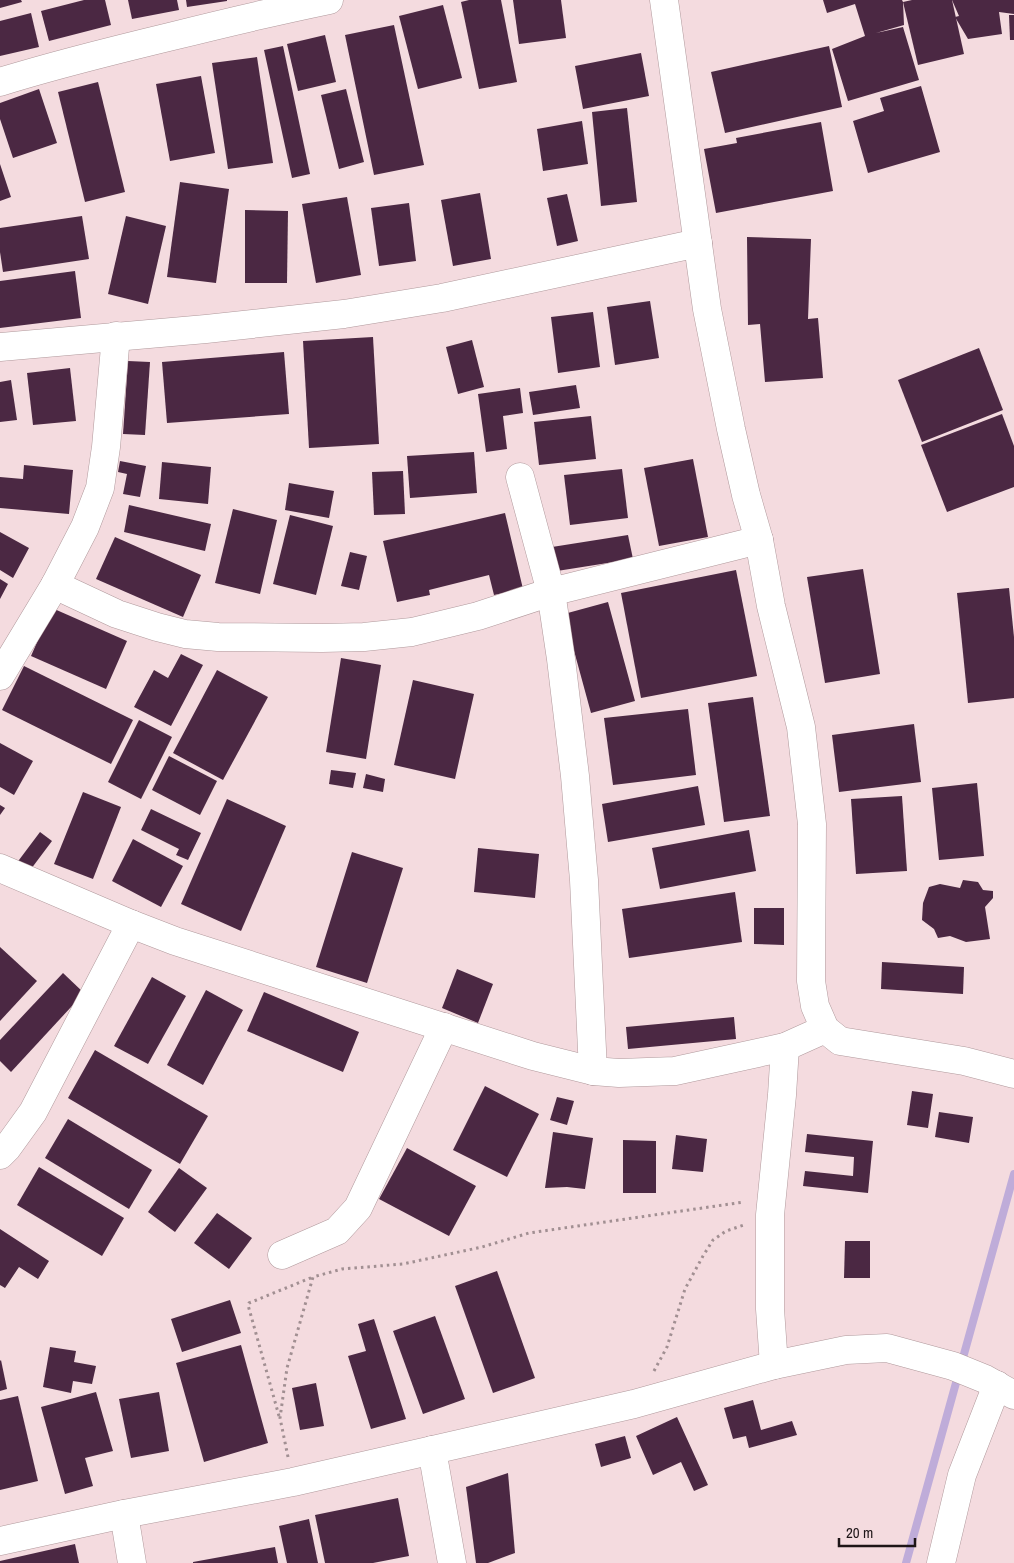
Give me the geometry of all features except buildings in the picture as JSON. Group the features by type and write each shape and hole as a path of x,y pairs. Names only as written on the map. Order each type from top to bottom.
{"street":[{"path":"0,82 153,41 329,0"},
{"path":"664,0 707,309 731,429 746,495 759,540 771,606 801,727 812,824 811,981 816,1006 825,1029 840,1040 964,1061 1014,1074"},
{"path":"0,347 344,314 442,298 698,244"},
{"path":"0,676 55,585 85,527 100,488 106,447 116,336"},
{"path":"520,477 551,592 561,659 575,776 584,880 593,1071"},
{"path":"55,585 117,614 185,634 218,637 364,637 412,632 478,616 551,592 759,540"},
{"path":"0,868 175,941 533,1056 593,1071 619,1073 675,1071 785,1047 825,1029"},
{"path":"0,1155 33,1112 131,924"},
{"path":"282,1255 337,1231 358,1208 444,1027"},
{"path":"774,1365 770,1310 771,1207 785,1047"},
{"path":"0,1541 124,1514 293,1482 634,1404 774,1365 846,1350 887,1348 953,1366 999,1386 962,1475 941,1563"},
{"path":"432,1450 452,1563"},
{"path":"124,1514 132,1563"}],"path":[{"path":"293,1482 280,1418 248,1305 250,1303 313,1277 342,1269 403,1264 482,1247 529,1233 771,1207"},
{"path":"634,1404 667,1347 685,1290 713,1240 771,1207"},
{"path":"280,1418 287,1368 313,1277"}],"waterway":[{"path":"906,1563 1014,1174"}]}
